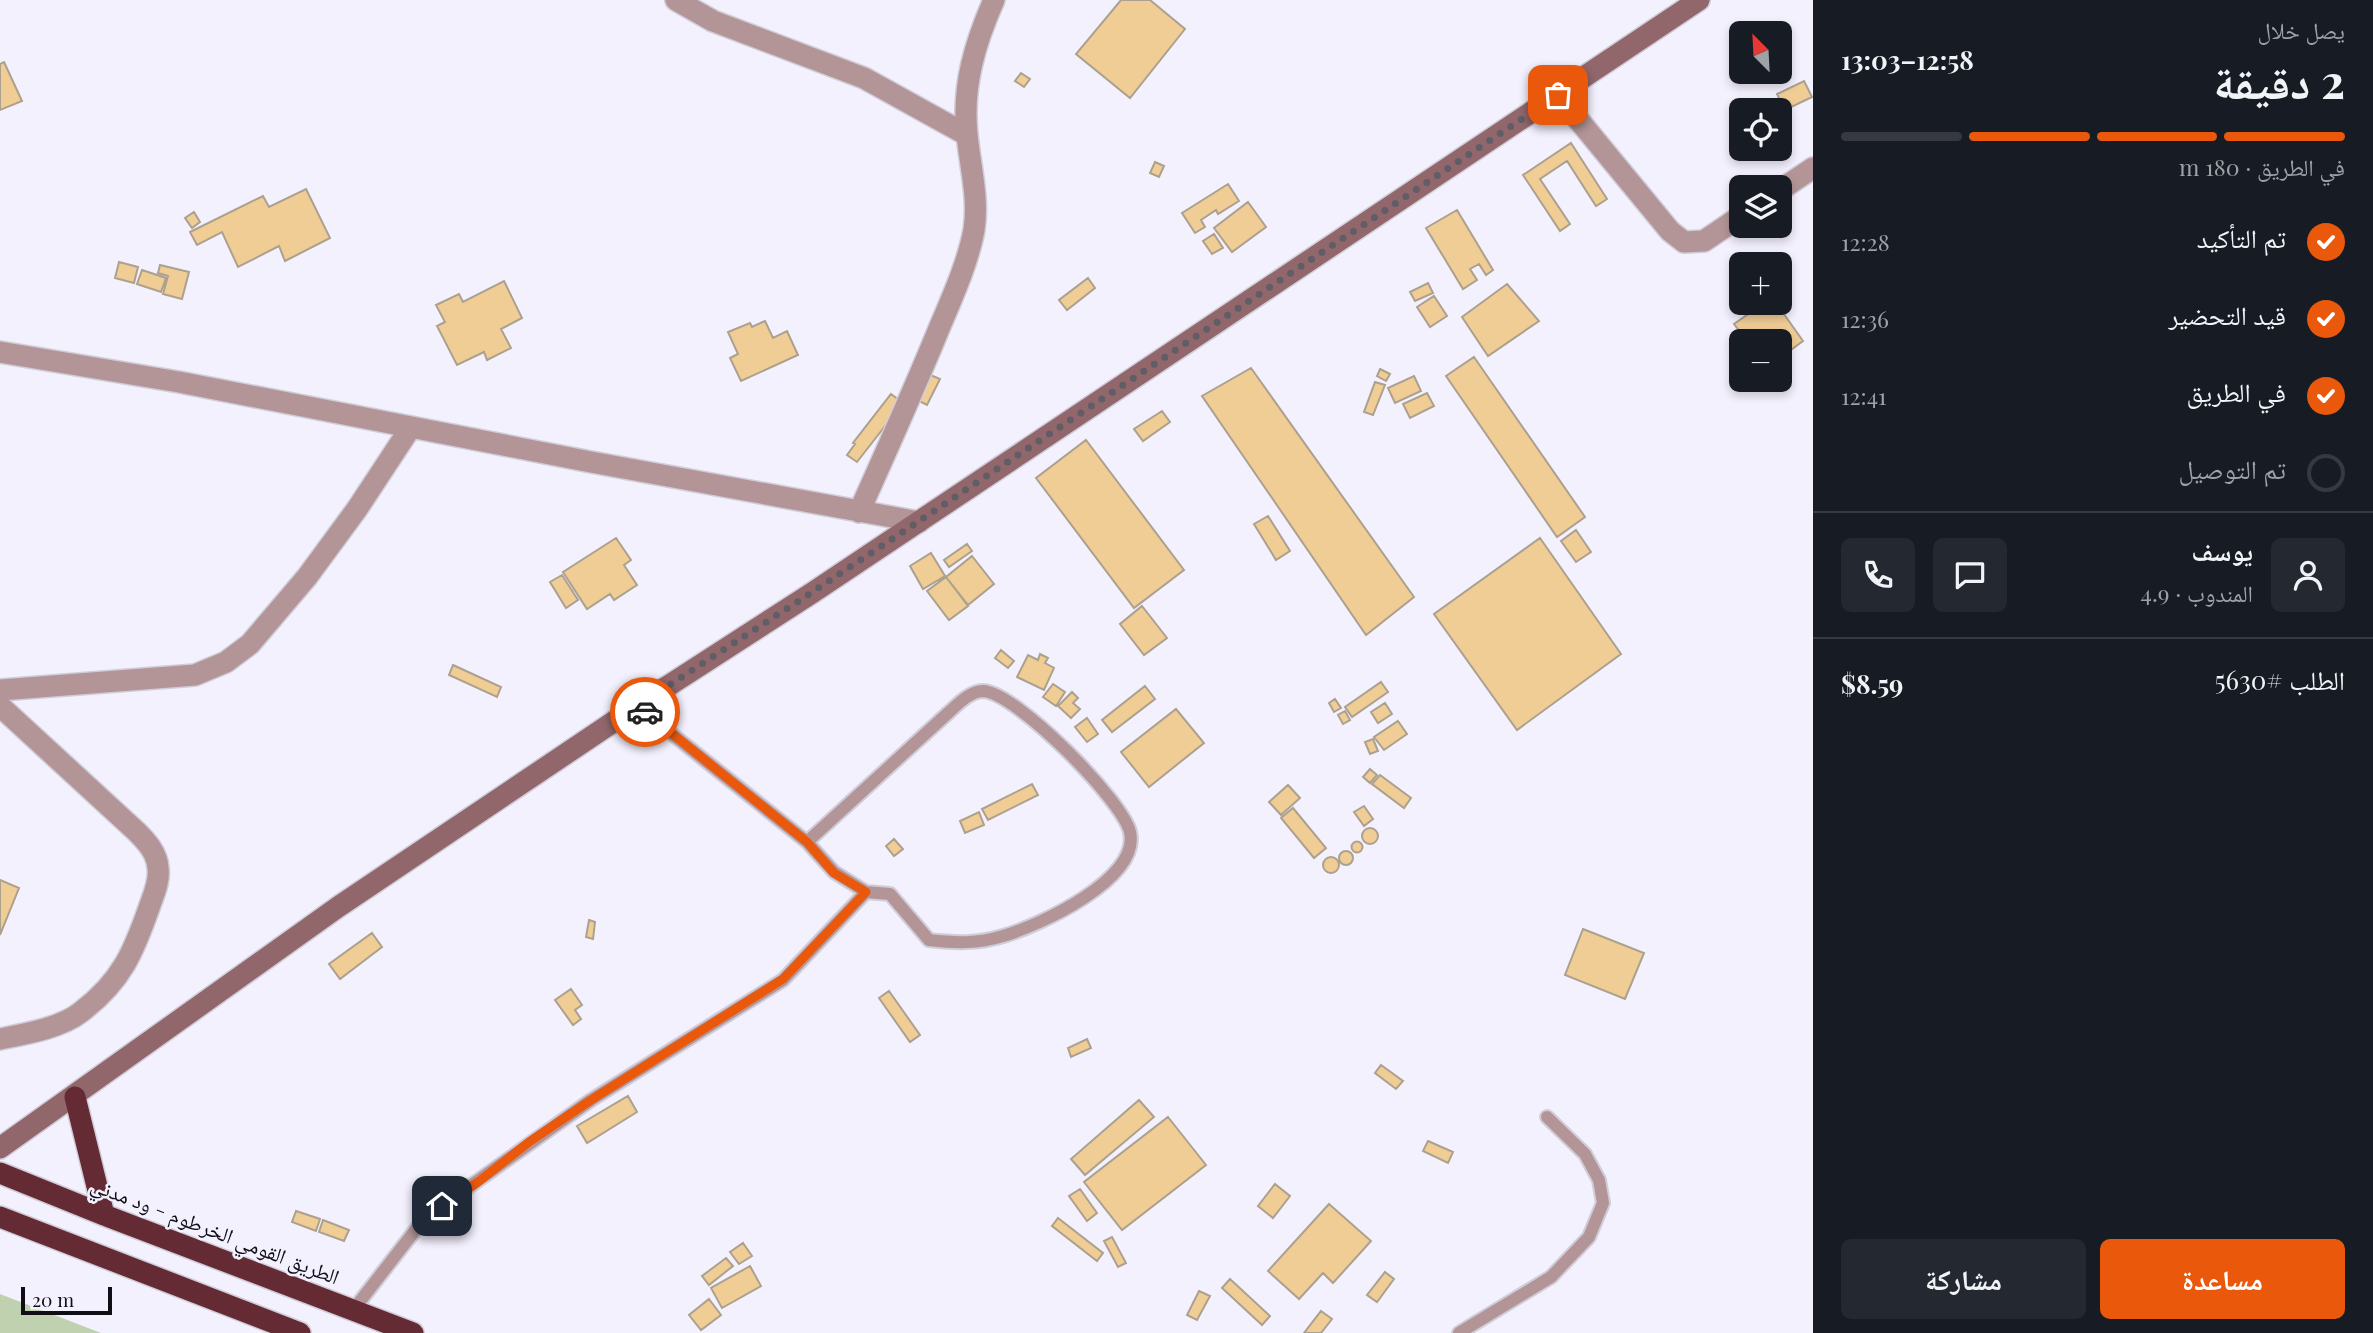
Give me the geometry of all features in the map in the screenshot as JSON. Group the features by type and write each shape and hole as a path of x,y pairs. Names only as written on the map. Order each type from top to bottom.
{"highway":[{"path":"75,1097 104,1215"},
{"name":"الطريق القومي الخرطوم - ود مدني","path":"0,1173 413,1333"},
{"path":"0,1217 300,1333"}],"street":[{"path":"676,0 713,21 864,78 967,135"},
{"path":"859,512 910,402 948,308 974,230 976,191 965,103 970,69 980,32 994,0"},
{"path":"0,1148 338,907 1699,0"},
{"path":"1558,95 1670,231 1684,242 1704,240 1729,224"},
{"path":"1792,182 1813,168"},
{"path":"0,352 179,382 919,522"},
{"path":"0,690 195,675 226,662 250,644 307,578 411,427"},
{"path":"0,706 148,843 159,871 134,950 109,988 79,1014 39,1031 0,1040"}],"lane":[{"path":"637,706 807,842 834,873 866,892 890,894 929,940 961,944 1003,936 1051,915 1092,893 1124,863 1130,849 1131,834 1125,817 1088,772 1049,732 995,695 983,691 971,695 948,713 807,842"},
{"path":"354,1309 424,1219 591,1100 783,979 866,892"},
{"path":"1459,1333 1551,1277 1589,1237 1603,1203 1599,1180 1585,1154 1547,1117"}],"green space":[{"path":"0,1294 101,1333 0,1333"}],"building":[{"path":"1121,0 1150,0 1185,29 1130,98 1076,54"},
{"path":"4,62 22,101 0,110 0,64"},
{"path":"1021,73 1030,79 1024,87 1015,81"},
{"path":"1804,81 1812,97 1792,107 1792,98 1779,98 1777,94"},
{"path":"1571,143 1607,199 1596,206 1567,161 1540,179 1570,224 1560,231 1523,175"},
{"path":"1155,162 1164,166 1159,177 1150,173"},
{"path":"1228,184 1239,201 1218,214 1216,210 1201,220 1205,227 1195,233 1182,213"},
{"path":"306,189 330,238 285,261 279,246 238,267 222,232 197,245 190,232 263,196 269,207"},
{"path":"1248,202 1266,227 1232,252 1214,228"},
{"path":"1457,210 1493,270 1486,275 1479,264 1470,269 1477,280 1463,289 1426,228"},
{"path":"194,212 200,222 192,228 185,218"},
{"path":"1214,234 1223,248 1212,254 1203,241"},
{"path":"119,262 138,267 134,283 115,278"},
{"path":"160,265 189,272 182,299 163,294 168,276 158,273"},
{"path":"142,270 166,278 161,292 137,284"},
{"path":"1088,278 1095,288 1067,310 1059,300"},
{"path":"504,281 522,318 501,329 511,348 487,360 484,352 457,365 437,326 445,322 436,305 459,294 463,302"},
{"path":"1428,283 1433,293 1415,301 1410,292"},
{"path":"1507,284 1539,321 1488,356 1462,317"},
{"path":"1434,296 1447,316 1430,327 1417,307"},
{"path":"1747,315 1785,315 1803,341 1792,349 1792,329 1738,329 1734,324"},
{"path":"765,321 773,338 787,331 798,355 741,381 730,358 738,354 728,332 750,323 752,327"},
{"path":"1474,357 1585,517 1557,537 1446,376"},
{"path":"1251,368 1414,597 1366,635 1202,396"},
{"path":"1380,369 1390,374 1386,381 1377,376"},
{"path":"928,374 940,379 927,405 915,399"},
{"path":"1414,376 1421,391 1395,403 1388,388"},
{"path":"1375,382 1385,385 1373,415 1364,412"},
{"path":"1427,393 1434,406 1410,418 1403,404"},
{"path":"891,394 903,403 857,462 847,455 855,444 853,443"},
{"path":"1162,411 1170,422 1143,441 1134,429"},
{"path":"1086,440 1184,570 1134,608 1036,478"},
{"path":"1268,516 1290,551 1276,560 1254,524"},
{"path":"1576,530 1591,552 1576,562 1561,541"},
{"path":"616,538 631,560 624,565 637,585 614,600 610,594 587,609 563,572"},
{"path":"1540,538 1621,654 1517,730 1434,614"},
{"path":"967,544 972,551 949,567 944,560"},
{"path":"931,553 945,576 923,589 910,566"},
{"path":"972,556 994,584 968,605 946,577"},
{"path":"562,575 578,600 566,608 550,582"},
{"path":"946,577 968,606 949,620 927,591"},
{"path":"1142,606 1167,638 1144,655 1120,624"},
{"path":"1001,650 1014,661 1008,668 995,658"},
{"path":"1040,654 1048,658 1045,663 1054,668 1044,690 1017,677 1028,655 1038,660"},
{"path":"453,665 501,687 497,697 449,675"},
{"path":"1381,682 1388,692 1352,717 1345,707"},
{"path":"1053,684 1065,692 1056,706 1043,697"},
{"path":"1145,686 1155,699 1112,732 1102,720"},
{"path":"1072,692 1078,698 1073,703 1080,709 1071,718 1058,706"},
{"path":"1335,699 1341,708 1334,712 1329,703"},
{"path":"1385,703 1392,714 1378,723 1371,712"},
{"path":"1176,709 1204,743 1149,787 1121,752"},
{"path":"1345,711 1350,720 1343,724 1338,715"},
{"path":"1087,718 1098,734 1087,742 1075,727"},
{"path":"1398,721 1407,734 1384,750 1374,737"},
{"path":"1373,739 1378,751 1370,754 1365,742"},
{"path":"1370,769 1377,775 1370,783 1363,777"},
{"path":"1380,775 1411,798 1404,808 1372,784"},
{"path":"1032,784 1038,795 988,820 982,809"},
{"path":"1288,785 1300,798 1281,815 1269,802"},
{"path":"1364,806 1373,819 1364,826 1354,812"},
{"path":"1293,808 1326,848 1314,858 1281,818"},
{"path":"979,812 984,825 965,833 960,821"},
{"path":"1370,828 1376,830 1376,842 1370,844 1364,842 1362,836 1364,830"},
{"path":"894,839 903,849 894,856 886,846"},
{"path":"1357,842 1361,843 1361,851 1357,852 1353,851 1352,847 1353,843"},
{"path":"1343,851 1349,851 1353,858 1349,865 1343,865 1339,861 1339,855"},
{"path":"1331,857 1337,859 1337,871 1331,873 1325,871 1323,865 1325,859"},
{"path":"0,880 19,888 0,935"},
{"path":"589,920 595,922 593,939 586,937"},
{"path":"1583,929 1644,953 1625,999 1565,975"},
{"path":"372,933 382,947 340,979 329,964"},
{"path":"571,989 582,1005 575,1010 581,1019 573,1025 555,1000"},
{"path":"889,991 920,1035 910,1042 879,998"},
{"path":"1087,1039 1091,1048 1071,1057 1068,1048"},
{"path":"1381,1065 1403,1081 1396,1089 1375,1073"},
{"path":"628,1096 637,1112 587,1143 577,1126"},
{"path":"1139,1100 1154,1117 1085,1175 1071,1159"},
{"path":"1168,1117 1206,1165 1122,1230 1084,1182"},
{"path":"1428,1141 1453,1152 1448,1163 1423,1151"},
{"path":"1275,1184 1290,1196 1273,1218 1258,1206"},
{"path":"1080,1189 1097,1213 1087,1221 1069,1196"},
{"path":"1329,1204 1371,1241 1333,1283 1323,1273 1299,1299 1268,1271"},
{"path":"296,1211 320,1219 316,1231 292,1222"},
{"path":"1058,1218 1103,1253 1097,1261 1052,1226"},
{"path":"323,1220 349,1230 344,1241 319,1232"},
{"path":"1112,1237 1126,1263 1118,1267 1104,1241"},
{"path":"743,1243 752,1256 739,1264 730,1252"},
{"path":"726,1258 733,1266 709,1285 702,1276"},
{"path":"750,1266 761,1286 722,1308 711,1288"},
{"path":"1385,1272 1394,1279 1377,1302 1367,1295"},
{"path":"1230,1279 1270,1316 1262,1325 1222,1288"},
{"path":"1199,1291 1210,1296 1197,1320 1187,1315"},
{"path":"709,1299 721,1315 701,1330 689,1315"},
{"path":"1321,1311 1332,1319 1321,1333 1304,1333"}],"way so far":[{"path":"645,712 637,706 1558,95"}],"route":[{"path":"442,1206 591,1100 783,979 866,892 834,873 807,842 645,712"}]}
